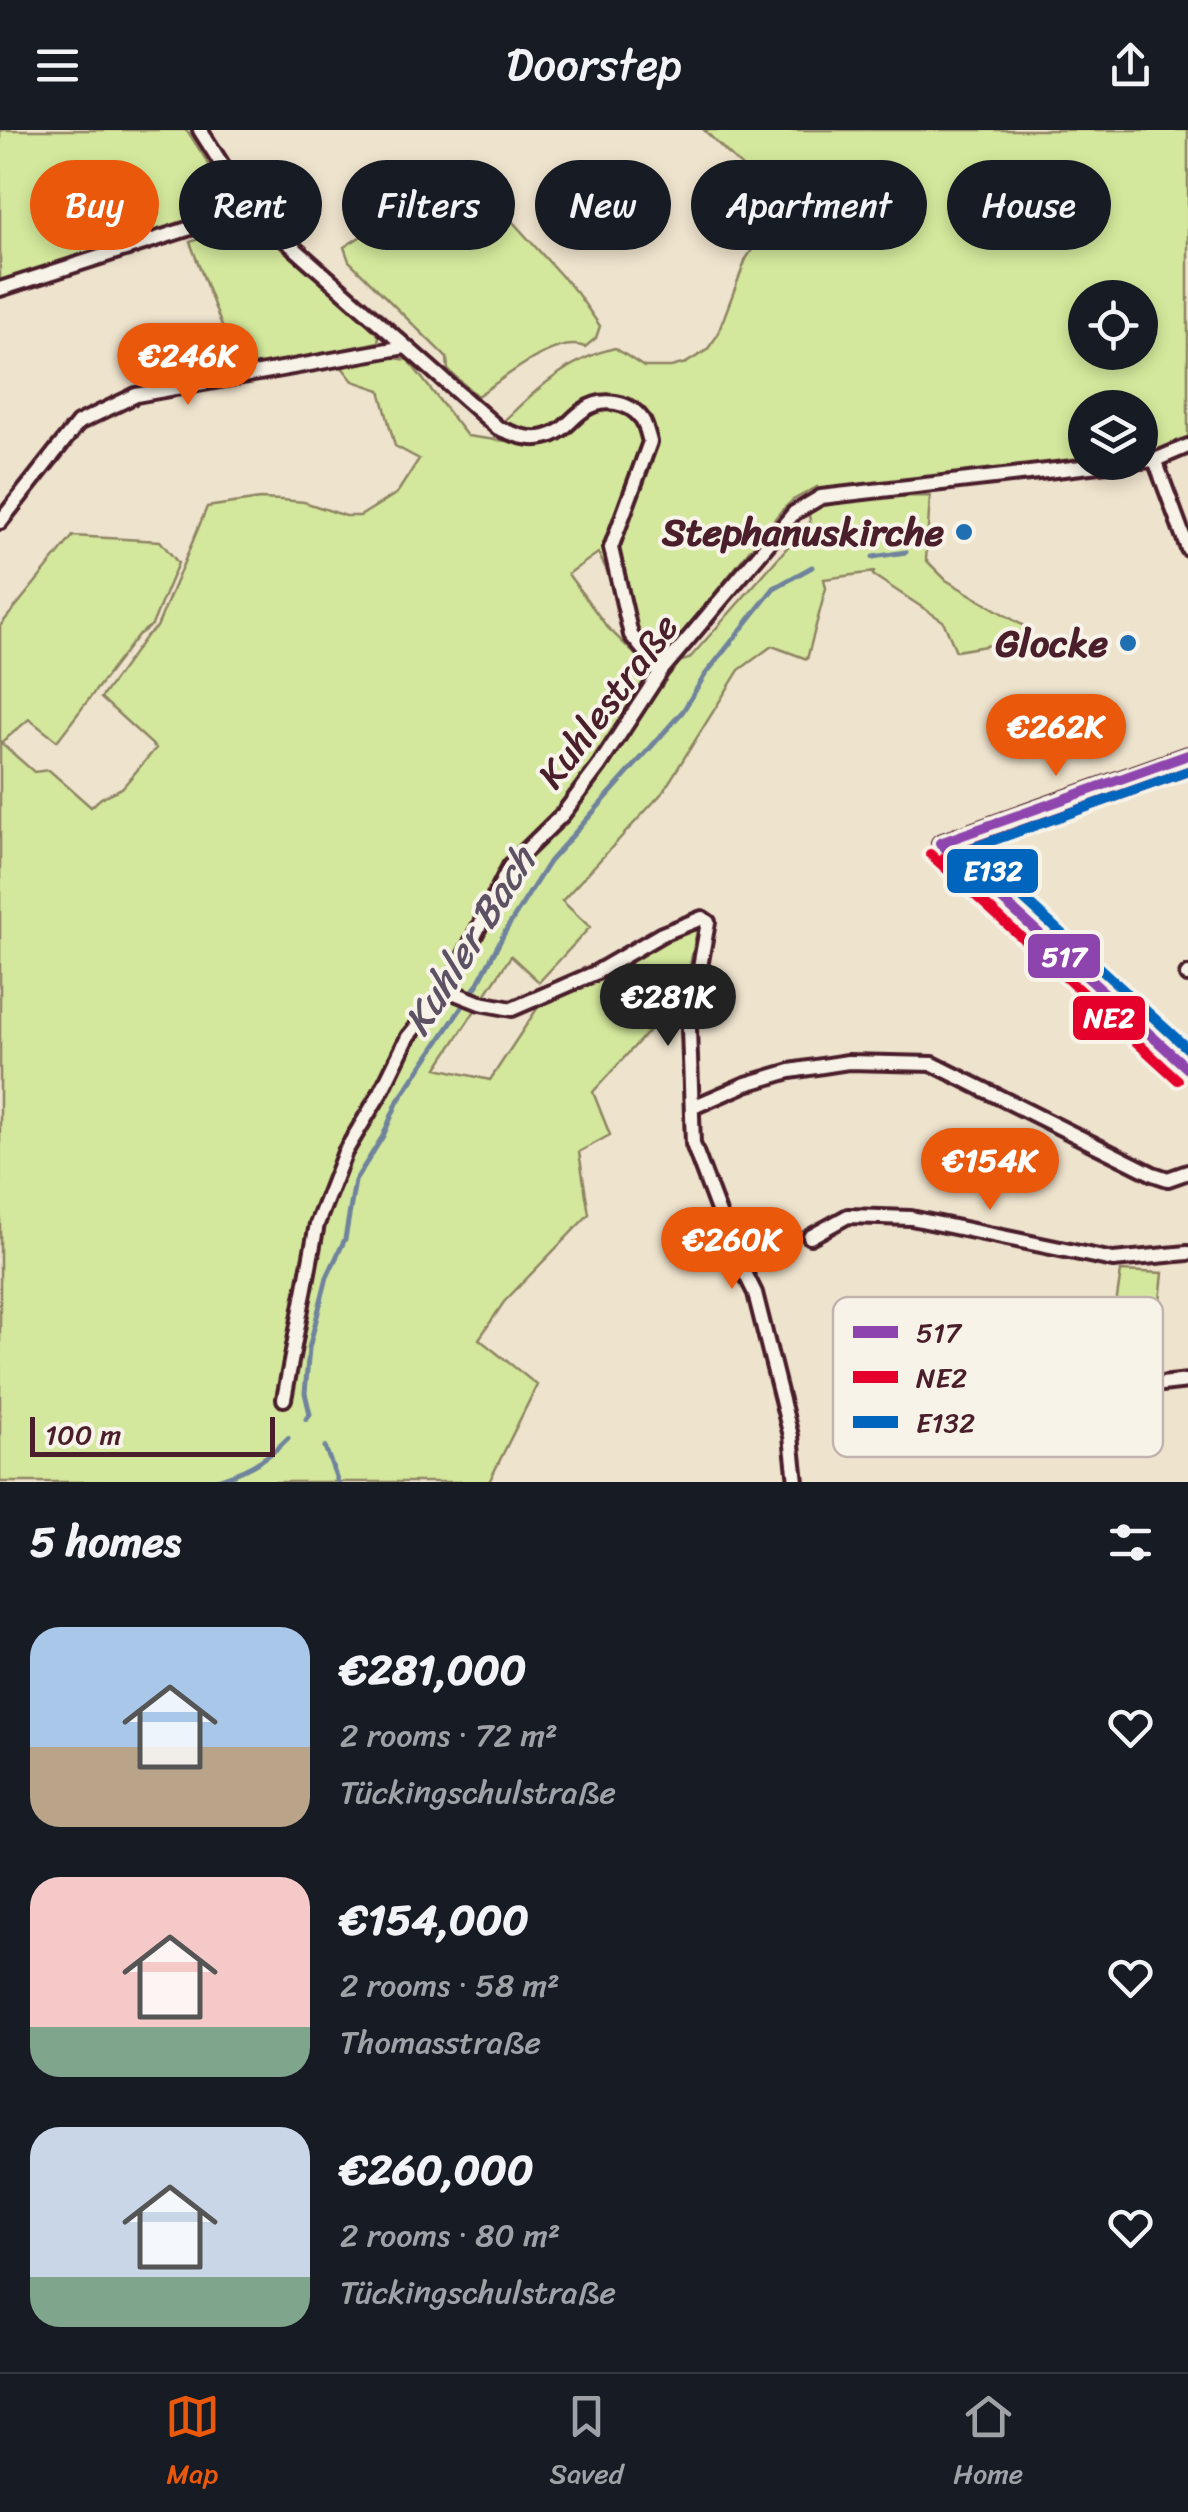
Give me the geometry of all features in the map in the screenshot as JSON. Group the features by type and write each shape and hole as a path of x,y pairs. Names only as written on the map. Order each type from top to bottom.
{"street":[{"path":"200,130 219,160"},
{"path":"0,289 179,232"},
{"path":"296,250 498,428 524,438 544,437 566,429 583,410 598,403 619,402 642,418 650,442 611,548 631,635 661,671"},
{"path":"0,522 78,422 136,394 405,348"},
{"path":"1158,457 1188,446"},
{"name":"Kuhlestraße","path":"284,1400 317,1224 344,1152 408,1038 452,992 510,866 572,802 661,671 794,514 821,497 1068,469"},
{"path":"1156,480 1188,549"},
{"path":"1188,755 940,843 1188,1069"},
{"path":"452,992 512,1009 595,972 662,934 702,918 708,922 694,991 689,1057 693,1144 732,1245 756,1292 791,1436 796,1482"},
{"path":"693,1107 746,1084 790,1072 848,1062 933,1064 1154,1174 1168,1179 1188,1172"},
{"path":"810,1237 848,1216 896,1217 1113,1260 1188,1253"},
{"path":"1163,1384 1188,1381"}],"green space":[{"path":"0,130 187,130 206,160 179,160 179,228 159,234 159,160 30,160 30,250 110,250 0,284"},
{"path":"704,130 1188,130 1188,446 1158,455 1158,390 1068,390 1068,464 821,497 817,487 781,511 665,655 639,634 598,553 568,574 607,627 651,670 689,659 808,524 811,526 808,510 860,497 930,496 926,560 946,580 1027,628 1003,643 956,651 943,621 873,575 874,572 824,579 826,588 807,659 772,646 739,670 663,792 562,901 590,927 539,982 511,956 437,1068 490,1080 544,998 666,934 697,930 685,991 593,1092 610,1135 579,1152 589,1214 504,1302 479,1339 537,1385 489,1482 0,1482 0,626 73,536 160,541 178,563 152,625 138,635 57,741 29,719 1,743 34,772 49,770 91,807 122,788 156,748 101,698 146,636 157,627 207,507 260,499 282,500 360,516 397,493 419,459 395,446 380,390 353,381 341,366 388,357 408,360 467,436 522,442 551,438 598,407 647,419 619,396 594,401 561,424 535,435 503,422 554,377 599,353 615,348 644,367 671,367 707,350 717,336 752,250 927,250 927,160 735,160"},
{"path":"515,224 577,293 600,326 596,338 585,347 559,347 544,353 477,396 448,370 447,358 349,261 345,250 515,250"},
{"path":"193,250 283,250 379,336 378,342 239,371"},
{"path":"1121,1271 1163,1273 1160,1297 1117,1297"}],"waterway":[{"name":"Kuhler Bach","path":"873,557 906,552"},
{"name":"Kuhler Bach","path":"306,1419 310,1414 305,1393 309,1348 327,1277 345,1239 355,1181 383,1136 398,1101 477,985 549,862 683,711 705,675 774,588 812,567"},
{"name":"Kuhler Bach","path":"210,1482 252,1466 288,1438"},
{"path":"325,1447 338,1482"}],"transit line":[{"name":"517","path":"940,843 1188,755"},
{"name":"NE2","path":"945,857 1188,771"},
{"name":"E132","path":"1188,771 969,849 1188,1049"},
{"name":"517","path":"940,843 1188,1069"},
{"name":"NE2","path":"930,854 1178,1080"}],"place":[{"name":"Stephanuskirche","path":"964,532"},
{"name":"Glocke","path":"1128,643"}]}
